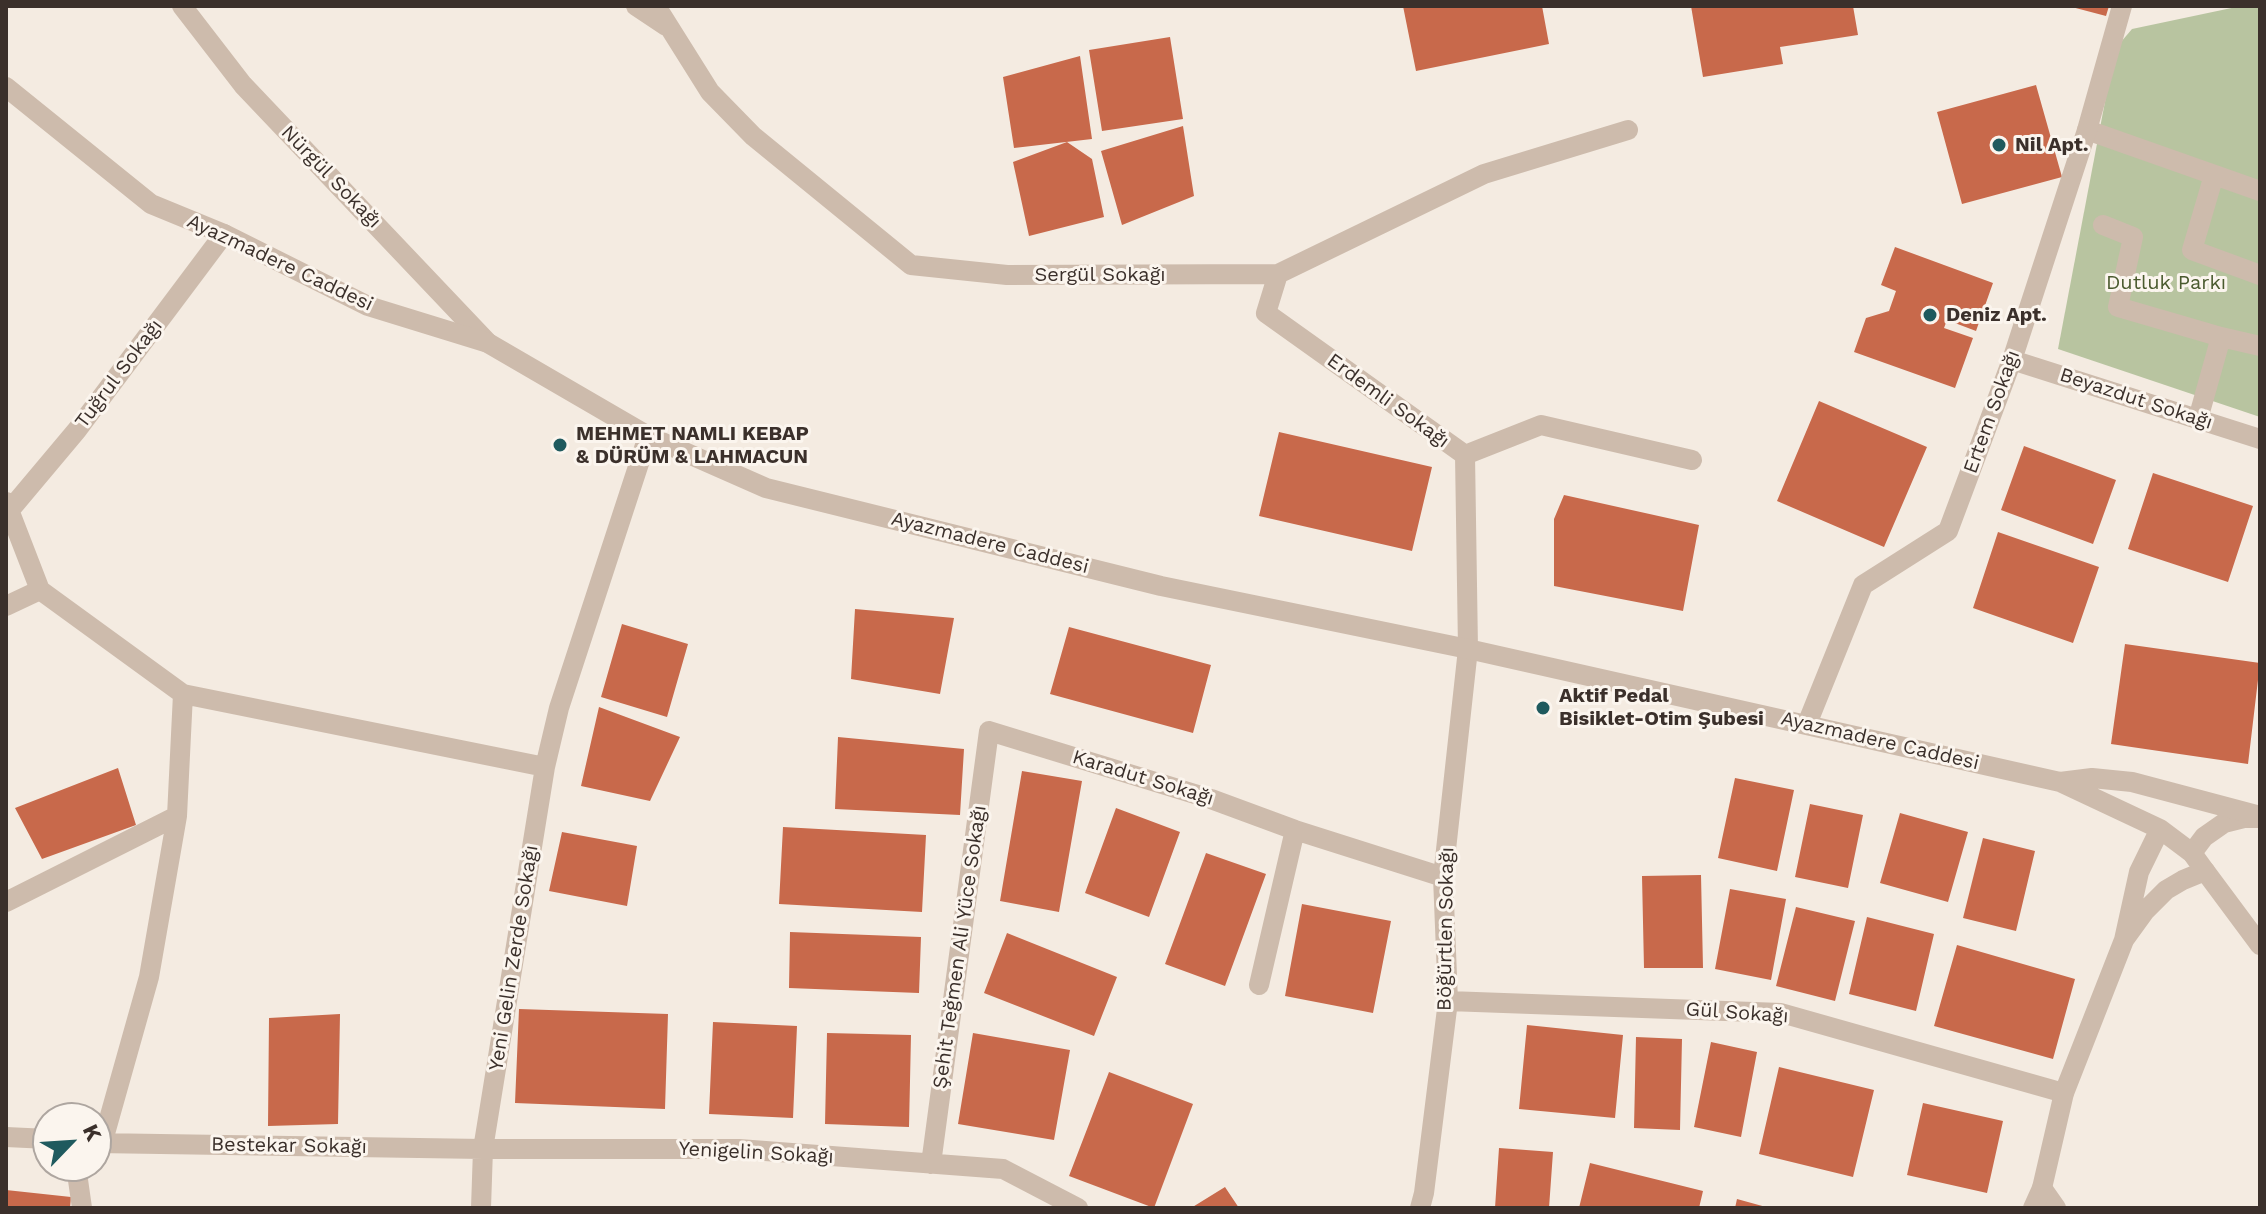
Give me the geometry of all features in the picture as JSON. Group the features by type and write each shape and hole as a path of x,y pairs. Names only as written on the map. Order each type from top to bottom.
{"street":[{"name":"Nürgül Sokağı","path":"182,6 243,85 488,343"},
{"path":"636,6 671,29"},
{"name":"Sergül Sokağı","path":"656,6 710,92 753,136 911,265 1007,275 1278,274 1484,174 1628,130"},
{"name":"Ertem Sokağı","path":"1807,724 1863,585 1948,531 2012,360 2087,130 2122,6"},
{"name":"Ayazmadere Caddesi","path":"6,87 151,204 224,234 368,306 488,343 648,436 766,488 1161,586 1468,649 2060,782 2160,829 2192,853 2260,945"},
{"path":"2087,130 2260,191"},
{"path":"2214,175 2192,250 2260,275"},
{"path":"2103,225 2133,237 2118,307 2260,346"},
{"name":"Tuğrul Sokağı","path":"8,507 77,430 224,234"},
{"name":"Erdemli Sokağı","path":"1278,274 1266,313 1465,455 1468,649"},
{"path":"2198,419 2221,337"},
{"name":"Beyazdut Sokağı","path":"2012,360 2260,439"},
{"path":"1465,455 1541,425 1692,460"},
{"name":"Yeni Gelin Zerde Sokağı","path":"483,1149 545,767 559,708 648,436"},
{"path":"8,507 40,590 183,694 545,767"},
{"path":"6,606 40,590"},
{"name":"Böğürtlen Sokağı","path":"1420,1208 1448,1001 1443,877 1468,649"},
{"path":"112,1102 149,977 177,816 183,694"},
{"name":"Karadut Sokağı","path":"989,731 1211,799 1295,830 1443,877"},
{"name":"Şehit Teğmen Ali Yüce Sokağı","path":"931,1164 989,731"},
{"name":"Ayazmadere Caddesi","path":"2060,782 2092,778 2132,782 2260,817"},
{"path":"6,902 177,816"},
{"path":"2192,853 2204,837 2224,823 2260,817"},
{"path":"2033,1208 2042,1188 2064,1093 2124,940 2139,872 2160,829"},
{"path":"1259,985 1295,830"},
{"path":"2124,940 2145,911 2166,890 2205,871"},
{"path":"2236,915 2260,919"},
{"name":"Gül Sokağı","path":"1448,1001 1781,1013 2064,1093"},
{"path":"6,1137 32,1138"},
{"name":"Bestekar Sokağı","path":"112,1144 483,1149"},
{"path":"481,1208 483,1149"},
{"name":"Yenigelin Sokağı","path":"483,1149 739,1149 1003,1169 1078,1208"},
{"path":"78,1182 82,1208"},
{"path":"2042,1188 2056,1208"}],"green space":[{"name":"Dutluk Parkı","path":"2241,6 2260,6 2260,417 2058,349 2115,49 2132,29"}],"building":[{"path":"1403,6 1542,6 1549,44 1416,71"},
{"path":"1691,6 1853,6 1858,35 1780,47 1783,64 1703,77"},
{"path":"2068,6 2109,6 2106,16"},
{"path":"1170,37 1183,119 1102,131 1089,50"},
{"path":"1080,56 1092,139 1014,148 1003,77"},
{"name":"Nil Apt.","path":"2036,85 2062,177 1962,204 1937,112"},
{"path":"1183,126 1194,196 1122,225 1101,151"},
{"path":"1067,142 1092,159 1104,217 1029,236 1013,162"},
{"name":"Deniz Apt.","path":"1895,247 1993,283 1976,331 1947,320 1944,328 1973,338 1955,388 1854,352 1866,318 1889,311 1896,291 1881,285"},
{"path":"1819,401 1927,447 1884,547 1777,501"},
{"path":"1279,432 1432,467 1412,551 1259,516"},
{"path":"2024,446 2116,480 2093,544 2001,510"},
{"path":"2153,473 2253,506 2228,582 2128,549"},
{"path":"1564,495 1699,525 1683,611 1554,586 1554,519"},
{"path":"1998,532 2099,567 2073,643 1973,608"},
{"path":"855,609 954,618 940,694 851,679"},
{"path":"622,624 688,644 667,717 601,697"},
{"path":"1069,627 1211,665 1193,733 1050,694"},
{"path":"2125,644 2260,663 2248,764 2111,744"},
{"path":"599,707 680,737 650,801 581,786"},
{"path":"838,737 964,749 960,815 835,809"},
{"path":"118,768 136,825 42,859 15,808"},
{"path":"1022,771 1082,781 1059,912 1000,901"},
{"path":"1735,778 1794,790 1777,871 1718,858"},
{"path":"1810,804 1863,815 1848,888 1795,877"},
{"path":"1116,808 1180,832 1149,917 1085,893"},
{"path":"1900,813 1968,832 1948,902 1880,883"},
{"path":"783,827 926,835 922,912 779,904"},
{"path":"562,832 637,846 627,906 549,891"},
{"path":"1983,838 2035,851 2016,931 1963,918"},
{"path":"1206,853 1266,874 1225,986 1165,964"},
{"path":"1701,875 1703,968 1644,968 1642,876"},
{"path":"1730,889 1786,899 1771,980 1715,969"},
{"path":"1302,904 1391,921 1373,1013 1285,996"},
{"path":"1796,907 1855,921 1835,1001 1776,986"},
{"path":"1867,917 1934,934 1916,1011 1849,994"},
{"path":"790,932 921,937 919,993 789,988"},
{"path":"1007,933 1117,977 1094,1036 984,993"},
{"path":"1957,945 2075,979 2053,1059 1934,1026"},
{"path":"519,1009 668,1014 665,1109 515,1103"},
{"path":"340,1014 338,1124 268,1126 269,1018"},
{"path":"713,1022 797,1026 793,1118 709,1114"},
{"path":"1527,1025 1623,1035 1615,1118 1519,1109"},
{"path":"827,1033 911,1035 909,1127 825,1124"},
{"path":"973,1033 1070,1050 1054,1140 958,1124"},
{"path":"1636,1037 1682,1039 1680,1130 1634,1128"},
{"path":"1711,1042 1757,1052 1741,1137 1694,1127"},
{"path":"1779,1067 1874,1090 1853,1177 1759,1154"},
{"path":"1109,1072 1193,1104 1154,1208 1069,1176"},
{"path":"1923,1103 2003,1121 1987,1193 1907,1175"},
{"path":"1499,1148 1553,1152 1549,1208 1495,1208"},
{"path":"1590,1163 1703,1191 1699,1208 1579,1208"},
{"path":"1225,1187 1239,1208 1191,1208"},
{"path":"6,1190 71,1197 70,1208 6,1208"},
{"path":"1737,1199 1766,1207 1766,1208 1735,1208"}],"place":[{"name":"Nil Apt.","path":"1999,145"},
{"name":"Deniz Apt.","path":"1930,315"},
{"name":"MEHMET NAMLI KEBAP & DÜRÜM & LAHMACUN","path":"560,445"},
{"name":"Aktif Pedal Bisiklet-Otim Şubesi","path":"1543,708"}]}
